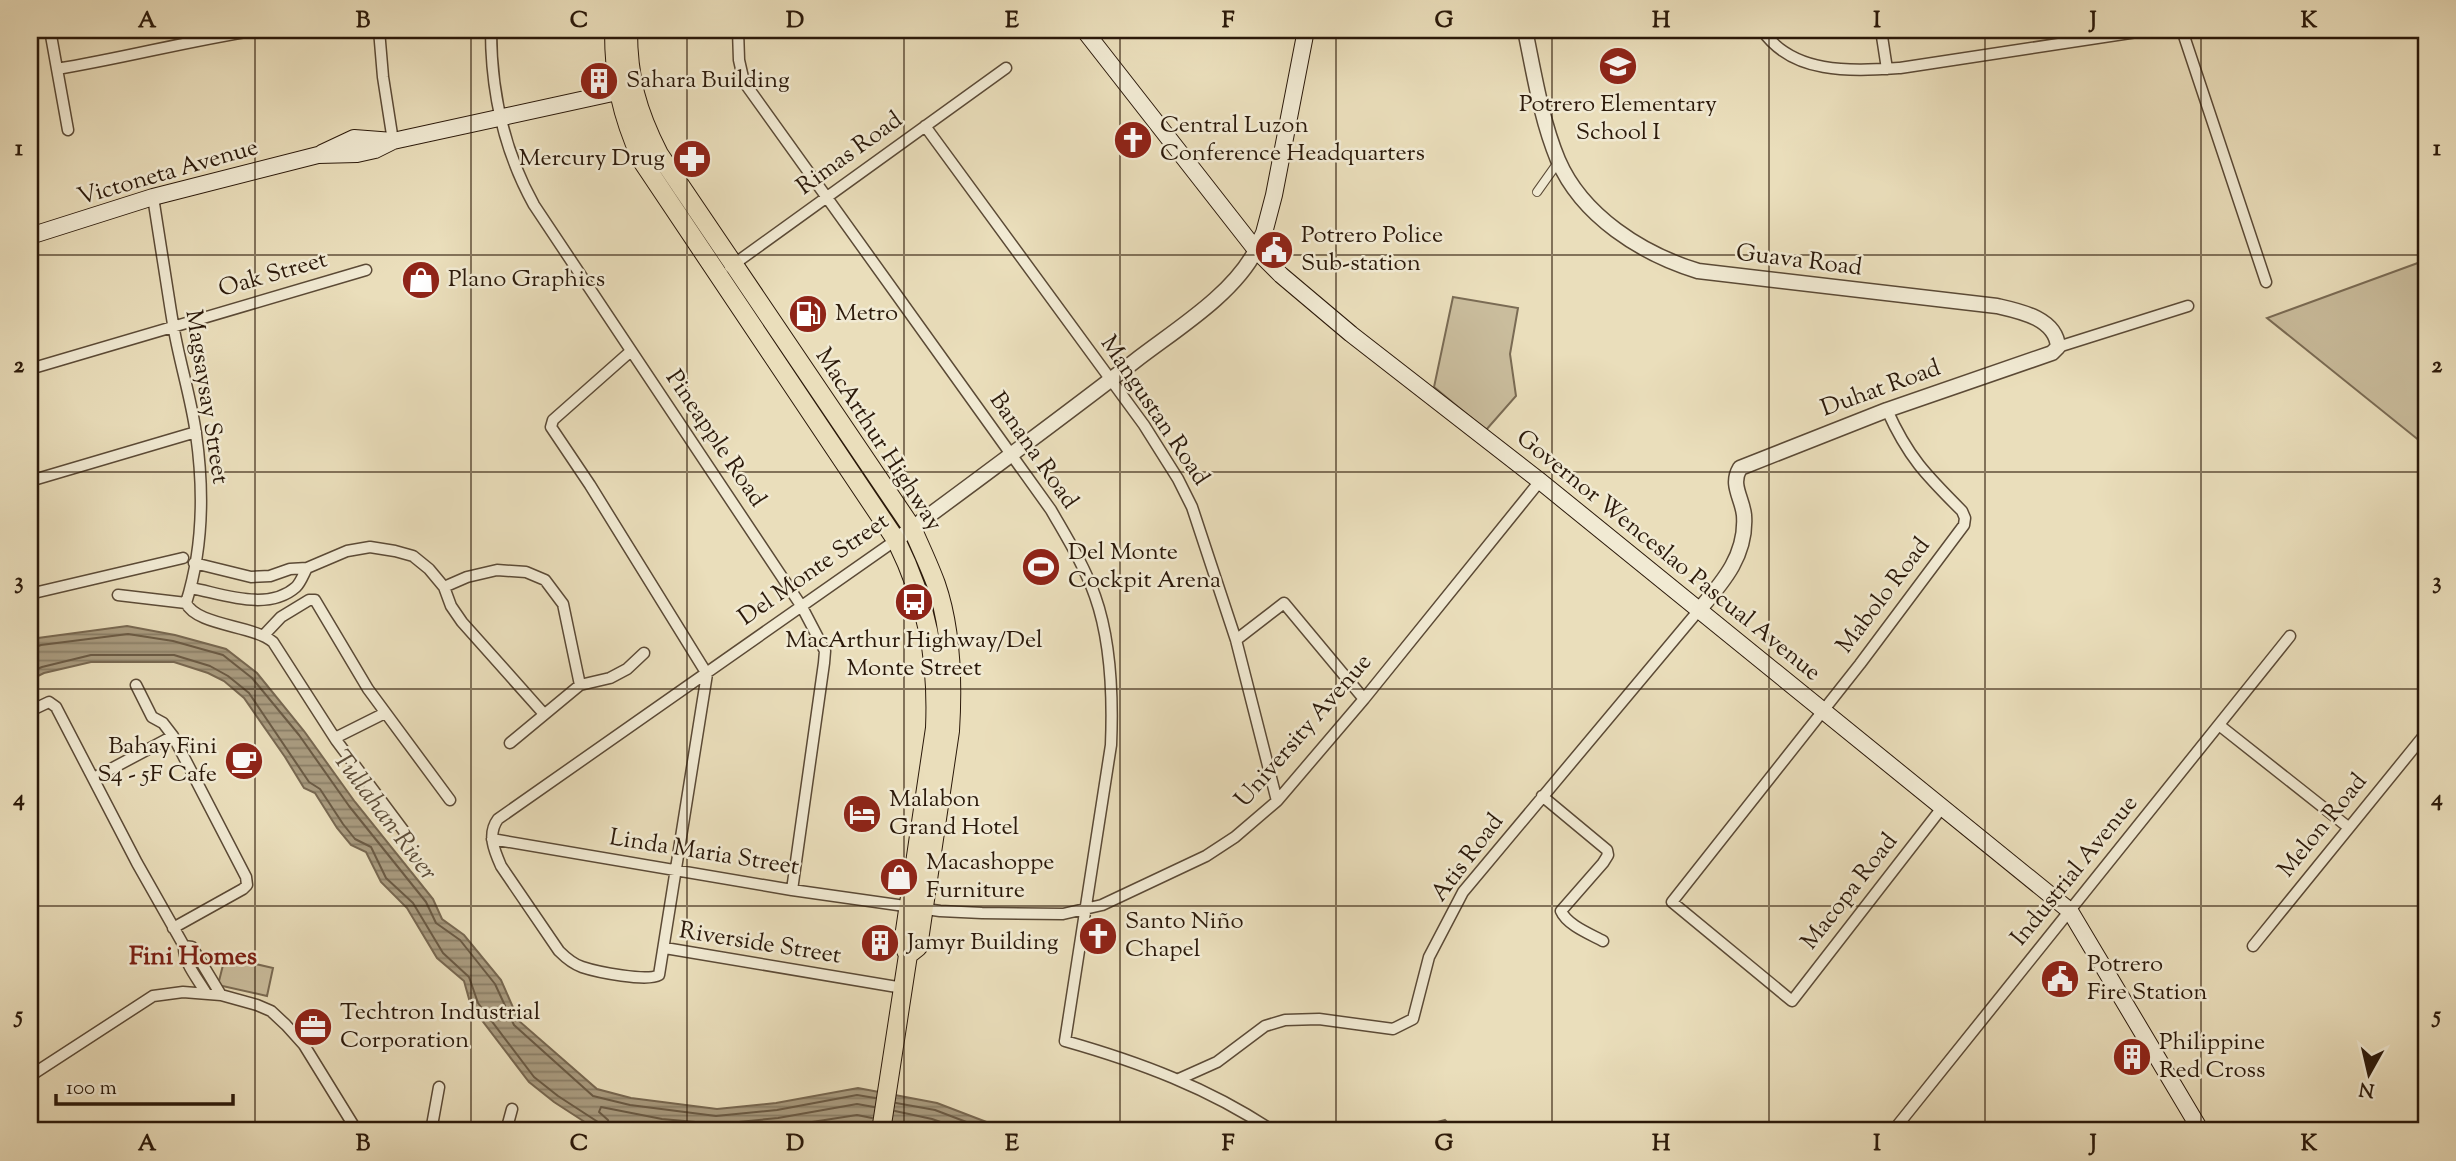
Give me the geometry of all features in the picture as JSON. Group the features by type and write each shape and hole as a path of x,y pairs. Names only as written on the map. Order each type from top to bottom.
{"highway":[{"name":"MacArthur Highway","path":"614,30 625,90 726,270 895,540 911,569 923,603 933,650 937,698 916,907"},
{"name":"MacArthur Highway","path":"625,90 630,75 628,30"},
{"name":"MacArthur Highway","path":"726,270 912,528 940,598 949,649 952,699 950,731 916,907 903,944 908,955 881,1131"}],"main road":[{"name":"Governor Wenceslao Pascual Avenue","path":"1084,30 1256,250 1281,275 1351,334 1540,481 2070,911 2201,1131"},
{"path":"1256,250 1264,233 1274,195 1306,30"},
{"name":"Victoneta Avenue","path":"30,236 153,197 318,155 357,154 375,150 393,141 625,90"}],"street":[{"path":"50,30 68,130"},
{"path":"57,69 147,53 198,34 259,30"},
{"path":"379,30 393,141"},
{"name":"Pineapple Road","path":"491,30 494,82 500,117 510,156 520,180 802,607 825,651 792,890"},
{"name":"Banana Road","path":"738,30 739,60 744,82 1051,510 1079,556 1096,598 1113,695 1111,745 1065,1041 1179,1079"},
{"name":"Guava Road","path":"1525,30 1538,92 1559,161 1569,180 1589,205 1638,247 1698,271 2007,308 2032,316 2047,326 2057,338 2058,347"},
{"path":"1762,30 1778,48 1803,62 1826,68 1865,70 2150,30"},
{"path":"1881,30 1887,69"},
{"path":"2182,30 2266,282"},
{"name":"Rimas Road","path":"726,270 1006,68"},
{"name":"Mangustan Road","path":"925,126 1162,452 1189,500 1236,640 1277,801"},
{"path":"1537,192 1559,161"},
{"name":"Magsaysay Street","path":"153,197 173,326 195,432 201,511 191,588 186,603"},
{"name":"Del Monte Street","path":"492,839 493,826 498,819 802,607 1011,456 1110,380 1238,278 1256,250"},
{"name":"Oak Street","path":"30,369 366,270"},
{"name":"Duhat Road","path":"1699,610 1726,579 1736,562 1744,513 1735,484 1735,476 1740,468 1887,410 2052,353 2058,347 2188,306"},
{"path":"631,351 552,420 551,427 707,674 665,948"},
{"name":"Mabolo Road","path":"1792,1000 1672,902 1860,664 1964,525 1962,511 1921,470 1901,442 1887,410"},
{"path":"30,481 195,432"},
{"name":"University Avenue","path":"916,907 982,914 1063,914 1084,911 1206,856 1236,837 1277,801 1364,699 1540,481"},
{"path":"194,563 251,577 307,568 346,551 370,547 413,556 444,587 451,606 462,622 544,714"},
{"path":"30,590 38,592 183,558"},
{"path":"191,588 237,599 263,599 280,596 297,586 307,568"},
{"path":"444,587 467,577 497,570 526,572 545,580 563,604 580,685"},
{"path":"118,595 186,603 189,609 200,616 264,635 277,647 335,738 409,838"},
{"path":"264,635 281,617 309,600 315,600 368,690 450,800"},
{"path":"1236,640 1281,604 1287,604 1364,699"},
{"name":"Atis Road","path":"1179,1079 1217,1062 1265,1026 1285,1020 1319,1019 1393,1028 1407,1023 1416,1013 1429,957 1464,892 1699,610"},
{"name":"Industrial Avenue","path":"1893,1131 2290,636"},
{"path":"510,743 580,685 610,678 627,669 645,653"},
{"path":"135,685 152,717 163,723 173,736 246,877 247,885 173,928"},
{"path":"30,711 54,702 184,946 187,960 206,993"},
{"path":"335,738 385,713"},
{"path":"2219,725 2348,827"},
{"name":"Melon Road","path":"2253,946 2426,733"},
{"path":"94,778 173,736"},
{"path":"1542,796 1607,850 1608,855 1603,863 1561,911 1563,916 1603,941"},
{"name":"Macopa Road","path":"1792,1000 1941,809"},
{"name":"Linda Maria Street","path":"492,839 792,890 916,907"},
{"name":"Riverside Street","path":"492,839 501,866 513,886 559,951 568,960 582,967 655,978 662,971 665,948 903,988"},
{"path":"184,946 192,947 221,995"},
{"path":"30,1076 153,996 183,992 221,995 271,1011 286,1025 304,1045 357,1131"},
{"path":"1179,1079 1214,1095 1273,1131"},
{"path":"431,1131 439,1087"},
{"path":"506,1131 512,1109"}],"shaded area":[{"path":"2426,260 2426,446 2267,318"},
{"path":"1453,297 1518,308 1510,354 1516,396 1486,430 1434,387"},
{"path":"225,957 273,968 267,996 218,985"},
{"path":"1445,1120 1455,1131 1406,1131"}],"water":[{"path":"127,626 226,649 257,673 433,899 442,919 464,935 501,980 519,1021 597,1089 631,1098 717,1109 776,1103 858,1088 937,1103 1010,1131 600,1131 594,1128 529,1082 471,1006 464,981 437,958 407,908 381,882 366,852 351,845 315,793 304,788 244,698 224,681 174,662 91,662 44,673 30,680 30,643 38,638"}],"place":[{"name":"Potrero Elementary School I","path":"1618,66"},
{"name":"Sahara Building","path":"599,81"},
{"name":"Central Luzon Conference Headquarters","path":"1133,140"},
{"name":"Mercury Drug","path":"692,159"},
{"name":"Potrero Police Sub-station","path":"1274,250"},
{"name":"Plano Graphics","path":"421,280"},
{"name":"Metro","path":"808,314"},
{"name":"Del Monte Cockpit Arena","path":"1041,567"},
{"name":"MacArthur Highway/Del Monte Street","path":"914,602"},
{"name":"Bahay Fini S4 - 5F Cafe","path":"244,761"},
{"name":"Malabon Grand Hotel","path":"862,814"},
{"name":"Macashoppe Furniture","path":"899,877"},
{"name":"Santo Niño Chapel","path":"1098,936"},
{"name":"Jamyr Building","path":"880,943"},
{"name":"Potrero Fire Station","path":"2060,979"},
{"name":"Techtron Industrial Corporation","path":"313,1027"},
{"name":"Philippine Red Cross","path":"2132,1057"}],"district":[{"name":"Fini Homes","path":"193,957"}],"water label":[{"name":"Tullahan River","path":"384,816"}]}
